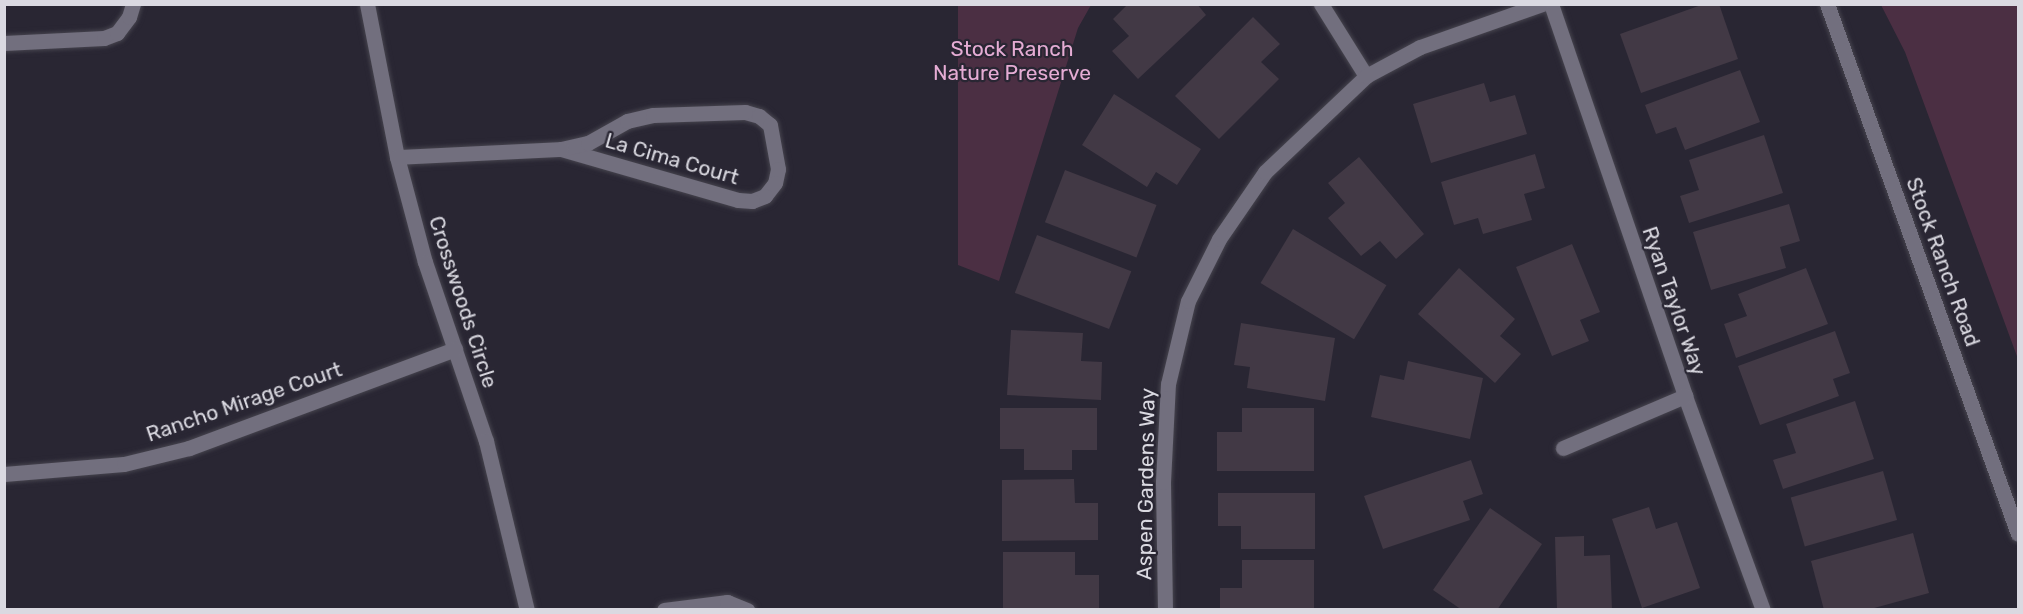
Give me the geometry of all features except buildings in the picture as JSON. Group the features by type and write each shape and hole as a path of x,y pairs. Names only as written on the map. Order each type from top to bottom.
{"street":[{"path":"4,44 104,38 117,33 129,17 133,4"},
{"name":"Crosswoods Circle","path":"367,4 397,157 425,262 455,349 509,523 526,609"},
{"path":"1321,4 1366,76"},
{"name":"Aspen Gardens Way","path":"1165,609 1163,482 1168,384 1188,301 1219,239 1265,172 1366,76 1420,47 1542,4"},
{"name":"Ryan Taylor Way","path":"1551,4 1684,396 1763,609"},
{"name":"Stock Ranch Road","path":"1827,4 2019,534"},
{"name":"La Cima Court","path":"397,157 561,149 588,143 627,121 653,115 745,112 759,116 770,125 778,169 775,183 765,196 738,200 561,149"},
{"name":"Rancho Mirage Court","path":"4,474 124,464 189,448 455,349"},
{"path":"1563,448 1684,396"},
{"path":"664,609 727,602 747,609"}],"green space":[{"name":"Stock Ranch Nature Preserve","path":"958,5 1091,5 1078,28 999,281 958,265"},
{"path":"1881,5 2018,5 2018,359 1905,52"}]}
